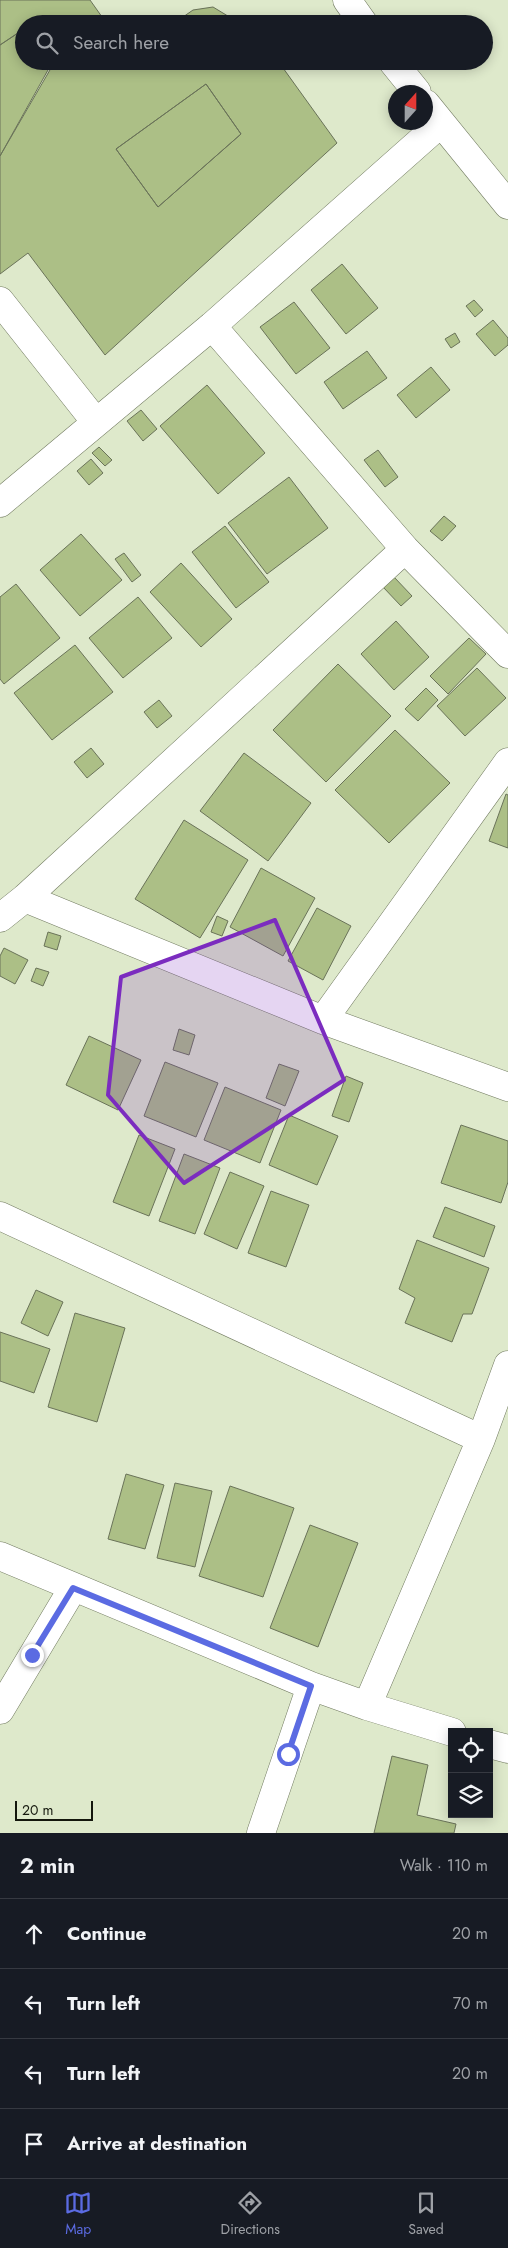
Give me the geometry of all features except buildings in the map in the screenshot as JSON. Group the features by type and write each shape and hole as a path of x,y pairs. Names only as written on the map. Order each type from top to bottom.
{"street":[{"path":"347,0 358,15"},
{"path":"399,70 411,85"},
{"path":"433,114 508,205"},
{"path":"0,503 212,326 416,130"},
{"path":"0,301 95,422"},
{"path":"212,326 404,549 508,654"},
{"path":"0,918 25,898 404,549"},
{"path":"323,1020 508,762"},
{"path":"25,898 323,1020 508,1087"},
{"path":"0,1216 481,1439"},
{"path":"367,1706 481,1439 508,1365"},
{"path":"0,1556 311,1686 367,1706 448,1731"},
{"path":"0,1710 73,1588"},
{"path":"261,1833 311,1686"},
{"path":"493,1745 508,1750"}],"highlighted area":[{"path":"275,920 344,1080 184,1183 108,1095 121,977"}],"route":[{"path":"32,1655 73,1588 311,1686 288,1754"}]}
